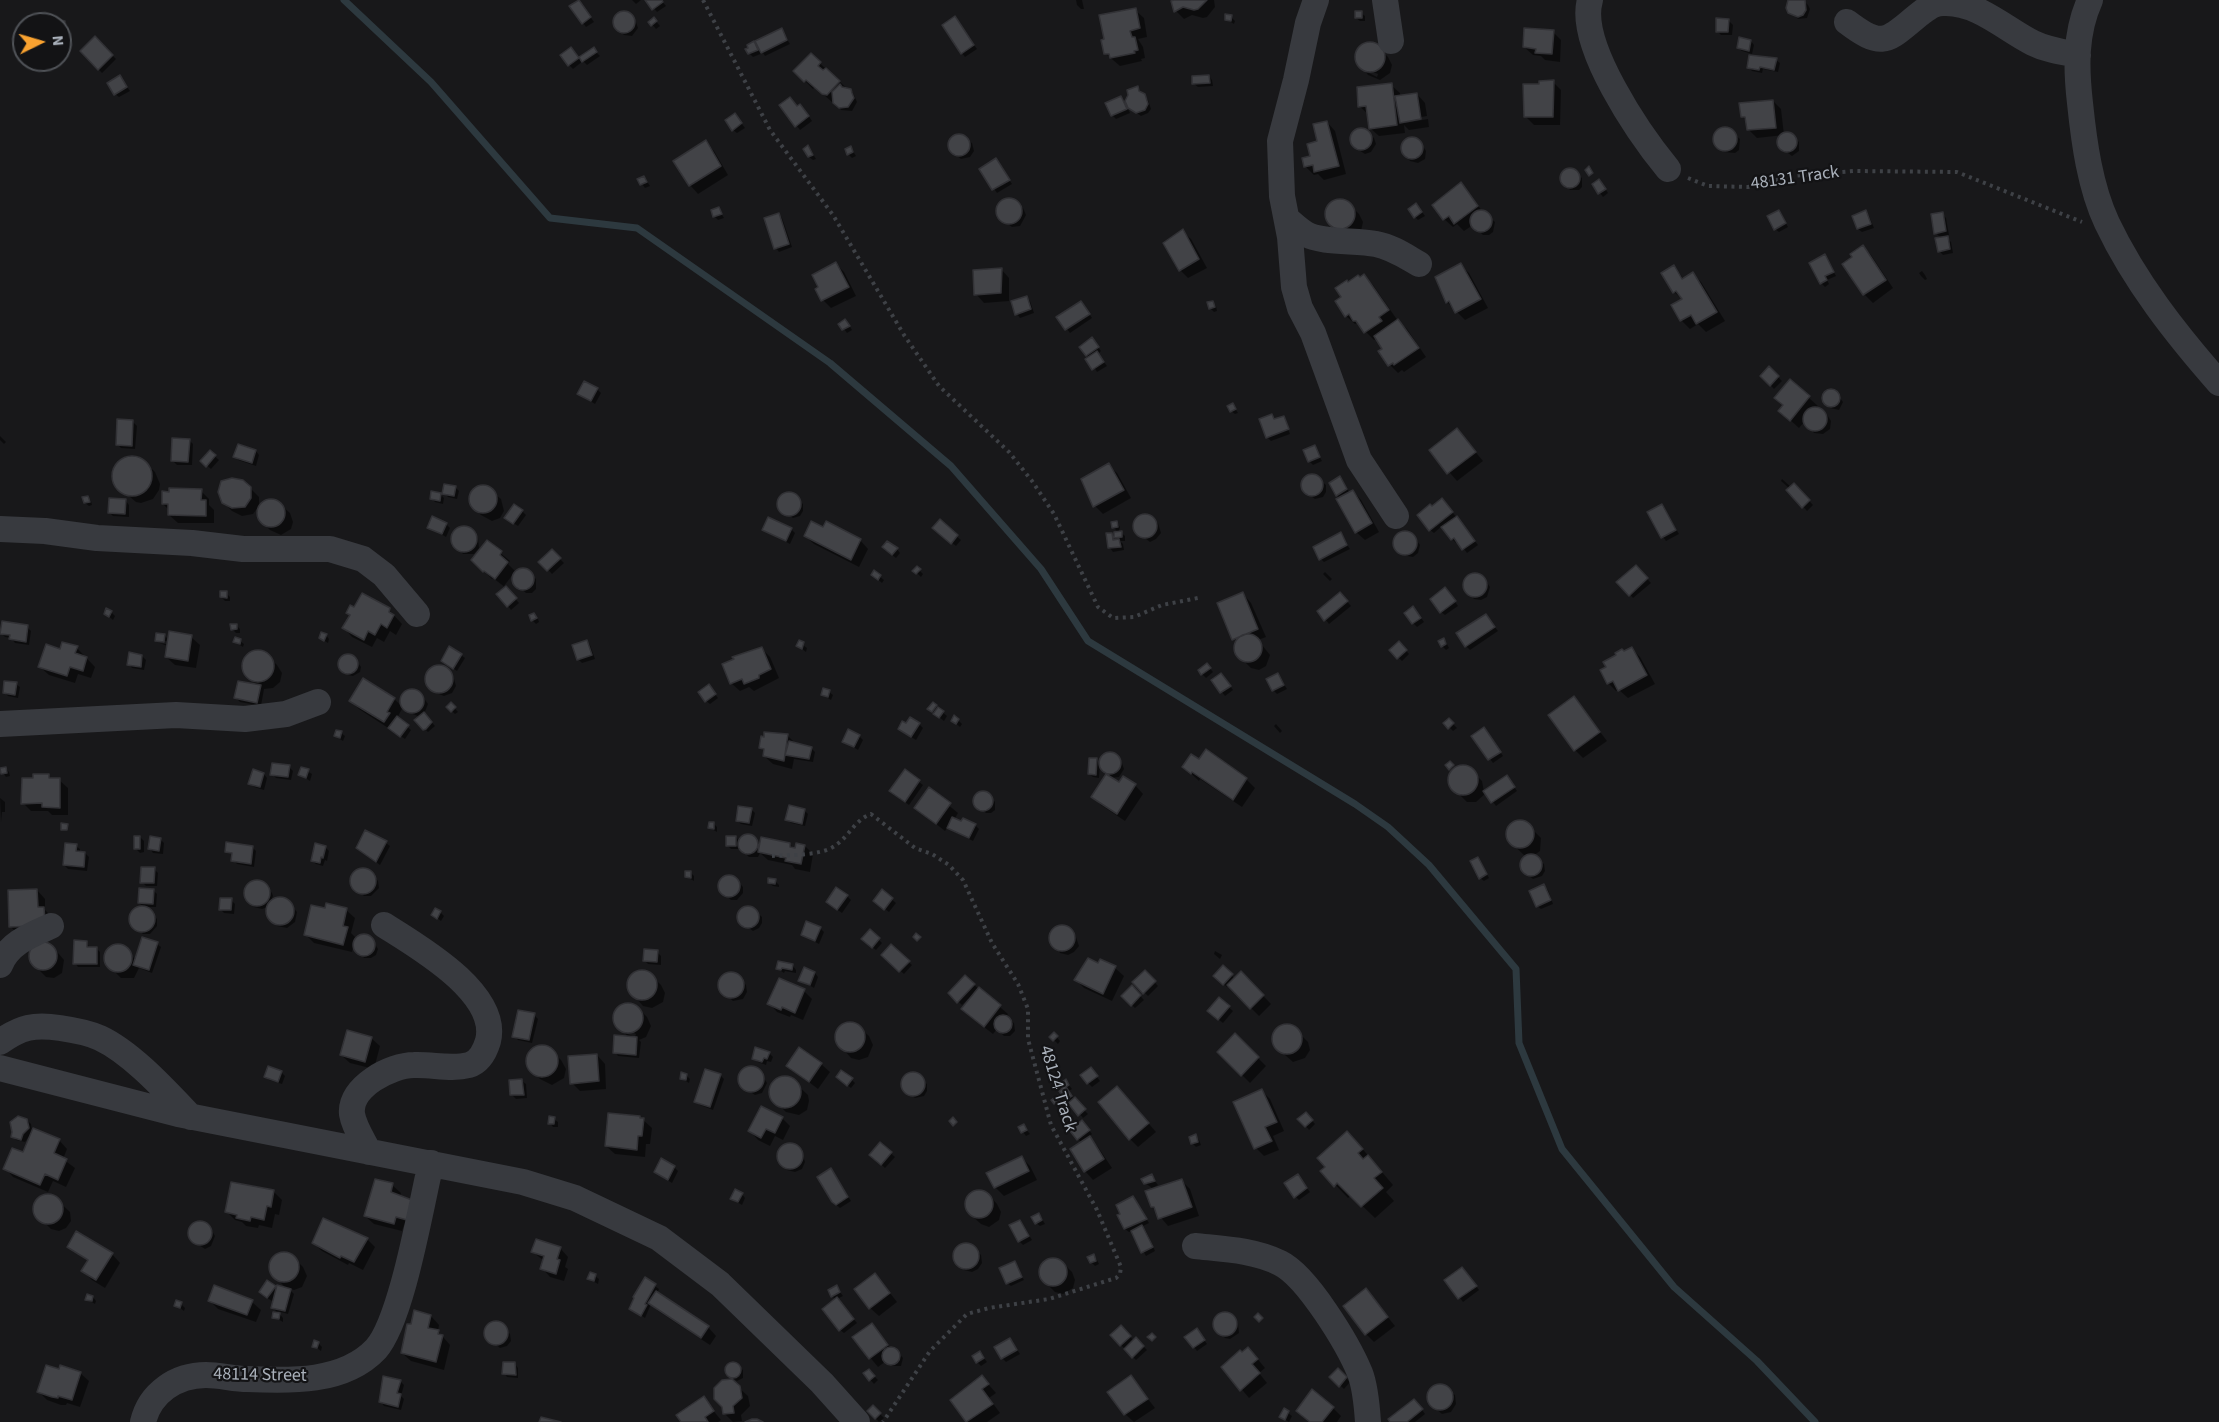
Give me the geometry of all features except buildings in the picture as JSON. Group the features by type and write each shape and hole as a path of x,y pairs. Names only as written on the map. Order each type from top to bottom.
{"street":[{"path":"1316,0 1308,23 1280,141 1280,175 1294,286 1300,308 1313,333 1359,460 1396,516"},
{"path":"1385,0 1391,41"},
{"path":"1590,0 1590,31 1597,55 1643,135 1668,169"},
{"path":"2090,0 2079,35 2076,72 2092,180 2106,221 2139,282 2186,345 2219,383"},
{"path":"1847,22 1873,39 1883,39 1893,37 1932,5 1943,2 1955,3 1970,7 2034,44 2051,51 2078,55"},
{"path":"1287,219 1307,235 1323,239 1377,244 1394,249 1419,264"},
{"path":"0,529 243,549 330,549 347,552 363,559 384,575 417,614"},
{"path":"0,724 176,715 245,719 285,714 318,702"},
{"path":"369,1152 357,1129 352,1113 355,1098 367,1085 384,1072 396,1068 413,1065 457,1067 472,1064 479,1059 486,1048 490,1035 486,1018 476,998 464,983 435,958 384,925"},
{"path":"0,965 13,946 51,927"},
{"path":"0,1042 15,1031 30,1027 48,1026 82,1031 102,1039 123,1054 156,1081 190,1117"},
{"path":"0,1068 190,1117 431,1162 523,1182 575,1198 658,1238 720,1284 822,1383 857,1422"},
{"name":"48114 Street","path":"143,1422 146,1408 160,1391 190,1376 290,1379 339,1373 358,1365 376,1348 388,1329 397,1304 431,1162"},
{"path":"1195,1246 1234,1250 1262,1256 1281,1263 1299,1276 1329,1317 1360,1374 1368,1422"}],"path":[{"path":"703,0 770,129 833,215 904,335 939,386 1009,452 1054,514 1098,608 1113,618 1134,617 1162,604 1198,598"},
{"name":"48131 Track","path":"1668,169 1708,186 1748,187 1792,176 1854,171 1957,172 2081,222 2106,221"},
{"name":"48124 Track","path":"772,856 808,854 834,847 863,817 871,814 915,848 932,854 949,865 963,880 992,943 1018,984 1028,1009 1028,1039 1051,1125 1097,1210 1121,1268 1116,1278 1049,1299 989,1308 967,1314 930,1351 883,1422"}],"waterway":[{"path":"344,0 431,82 550,218 637,228 830,363 951,466 1041,569 1088,641 1355,804 1388,827 1429,865 1516,969 1519,1043 1562,1149 1674,1287 1757,1361 1815,1422"}]}
